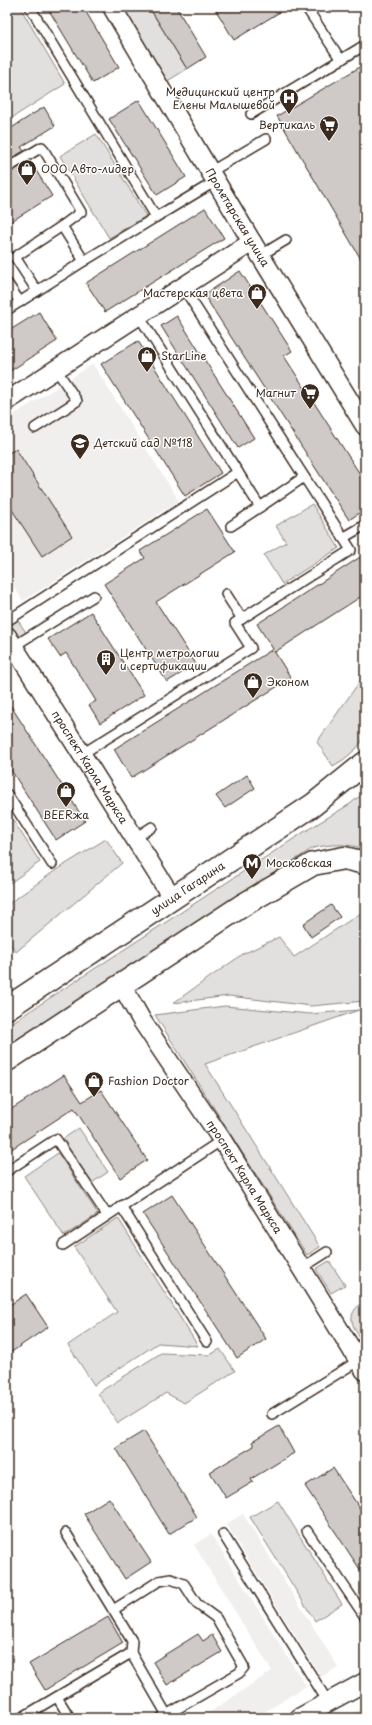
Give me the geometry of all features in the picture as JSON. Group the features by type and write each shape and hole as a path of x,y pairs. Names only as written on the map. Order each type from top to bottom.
{"main road":[{"name":"улица Гагарина","path":"7,1008 313,805 365,763"},
{"path":"7,1060 243,905 313,864 344,858 365,863"}],"street":[{"name":"Пролетарская улица","path":"112,7 365,426"},
{"path":"7,400 183,287 257,249"},
{"name":"проспект Карла Маркса","path":"10,641 173,899"},
{"name":"проспект Карла Маркса","path":"121,984 142,1021 222,1140 362,1366"},
{"path":"298,1718 365,1682"}],"lane":[{"path":"30,7 156,217"},
{"path":"306,7 341,60"},
{"path":"251,114 365,45"},
{"path":"7,310 156,217 266,139"},
{"path":"7,168 42,147 81,212 15,257 37,291"},
{"path":"62,226 84,261"},
{"path":"257,249 286,240"},
{"path":"7,283 20,302"},
{"path":"82,754 251,648 235,623 351,550 183,287"},
{"path":"139,316 260,507"},
{"path":"35,428 77,401 56,369"},
{"path":"7,620 238,472"},
{"path":"231,526 304,477"},
{"path":"343,538 365,525"},
{"path":"226,594 242,619"},
{"path":"10,641 94,596"},
{"path":"7,794 52,864"},
{"path":"135,838 152,827"},
{"path":"7,1171 56,1139 107,1215"},
{"path":"63,1245 222,1140"},
{"path":"121,1206 207,1342"},
{"path":"302,1268 327,1252"},
{"path":"272,1414 362,1366"},
{"path":"307,1531 365,1617"},
{"path":"66,1533 113,1610 132,1641 131,1653 164,1716 239,1673 244,1666 216,1618 196,1604 184,1584 171,1580 159,1581 113,1610"},
{"path":"222,1534 328,1702"},
{"path":"22,1718 131,1653"},
{"path":"57,1697 70,1718"}],"shaded area":[{"path":"20,7 65,84 7,121 7,8"},
{"path":"120,7 149,7 187,69 166,82"},
{"path":"96,134 146,216 109,238 60,156"},
{"name":"Детский сад №118","path":"93,364 179,501 23,601 7,576 7,419"},
{"path":"312,504 339,548 282,584 264,555 286,542 276,526"},
{"path":"17,619 27,634 18,637 13,635 7,627"},
{"path":"365,674 365,737 356,749 333,766 317,742"},
{"path":"365,792 365,849 339,845 313,848 7,1046 7,1026 304,832 350,804"},
{"path":"7,811 40,862 7,885"},
{"path":"106,839 122,863 16,952 7,939 7,905 56,870"},
{"path":"361,913 365,919 365,1001 311,1006 229,996 173,1003 243,954 279,937 294,957"},
{"path":"225,1006 310,1014 359,1010 205,1064 320,1247 307,1255 155,1015"},
{"path":"79,1128 108,1172 92,1183 63,1139"},
{"path":"58,1153 98,1214 64,1236 24,1176"},
{"path":"118,1218 198,1346 158,1343 94,1385 68,1345 117,1312 74,1247"},
{"path":"329,1261 345,1285 331,1293 316,1269"},
{"path":"365,1301 365,1346 354,1328 352,1317 358,1306"},
{"path":"220,1349 235,1371 184,1403 166,1393 118,1423 98,1393 161,1353 210,1355"},
{"path":"278,1501 342,1604 315,1621 250,1517"},
{"path":"243,1514 338,1667 321,1677 226,1524"},
{"path":"211,1534 306,1686 255,1718 201,1718 272,1671 194,1545"},
{"path":"365,1706 365,1718 344,1718"}],"building":[{"path":"47,7 83,7 119,67 93,83"},
{"path":"149,7 176,7 206,57 187,69"},
{"path":"214,7 288,7 234,40"},
{"name":"Вертикаль","path":"365,64 365,266 277,116"},
{"path":"139,100 186,177 157,195 109,119"},
{"path":"44,107 55,126 21,147 24,151 7,161 7,125 10,129"},
{"name":"ООО Авто-лидер","path":"30,161 52,196 7,224 7,174"},
{"path":"205,208 224,238 105,312 86,283"},
{"path":"240,271 292,351 284,356 365,482 365,509 349,520 204,295"},
{"path":"39,312 57,341 7,373 7,332"},
{"path":"177,316 254,438 238,448 161,326"},
{"path":"138,341 221,473 185,496 101,364"},
{"path":"16,449 72,536 42,556 7,502 7,454"},
{"path":"207,509 235,552 156,602 196,664 167,682 104,584 145,558 140,551"},
{"path":"365,554 365,594 275,652 274,651 291,678 131,778 114,749 273,649 257,624"},
{"name":"Центр метрологии и сертификации","path":"91,612 144,695 100,723 89,705 96,701 66,653 60,657 48,639"},
{"path":"7,700 85,821 56,840 7,764"},
{"path":"247,775 255,788 225,808 216,796"},
{"path":"331,905 340,917 311,937 303,924"},
{"path":"64,1075 82,1102 101,1090 147,1160 120,1178 74,1108 7,1152 7,1112"},
{"path":"172,1195 266,1339 237,1358 143,1214"},
{"path":"26,1294 48,1327 7,1355 7,1307"},
{"path":"279,1426 294,1453 251,1479 253,1482 226,1498 210,1472 254,1446 252,1442"},
{"path":"144,1431 197,1517 169,1534 116,1448"},
{"path":"333,1468 365,1516 365,1577 305,1486"},
{"path":"109,1498 151,1562 125,1579 84,1514"},
{"path":"108,1617 123,1643 45,1690 29,1664"},
{"path":"198,1634 203,1641 212,1635 222,1652 167,1685 153,1662"}],"place":[{"name":"Медицинский центр Елены Малышевой","path":"289,115"},
{"name":"Вертикаль","path":"329,142"},
{"name":"ООО Авто-лидер","path":"27,186"},
{"name":"Мастерская цвета","path":"257,310"},
{"name":"StarLine","path":"147,373"},
{"name":"Магнит","path":"310,410"},
{"name":"Детский сад №118","path":"80,460"},
{"name":"Центр метрологии и сертификации","path":"106,676"},
{"name":"Эконом","path":"253,699"},
{"name":"BEERжа","path":"66,808"},
{"name":"Московская","path":"252,880"},
{"name":"Fashion Doctor","path":"94,1098"}]}
